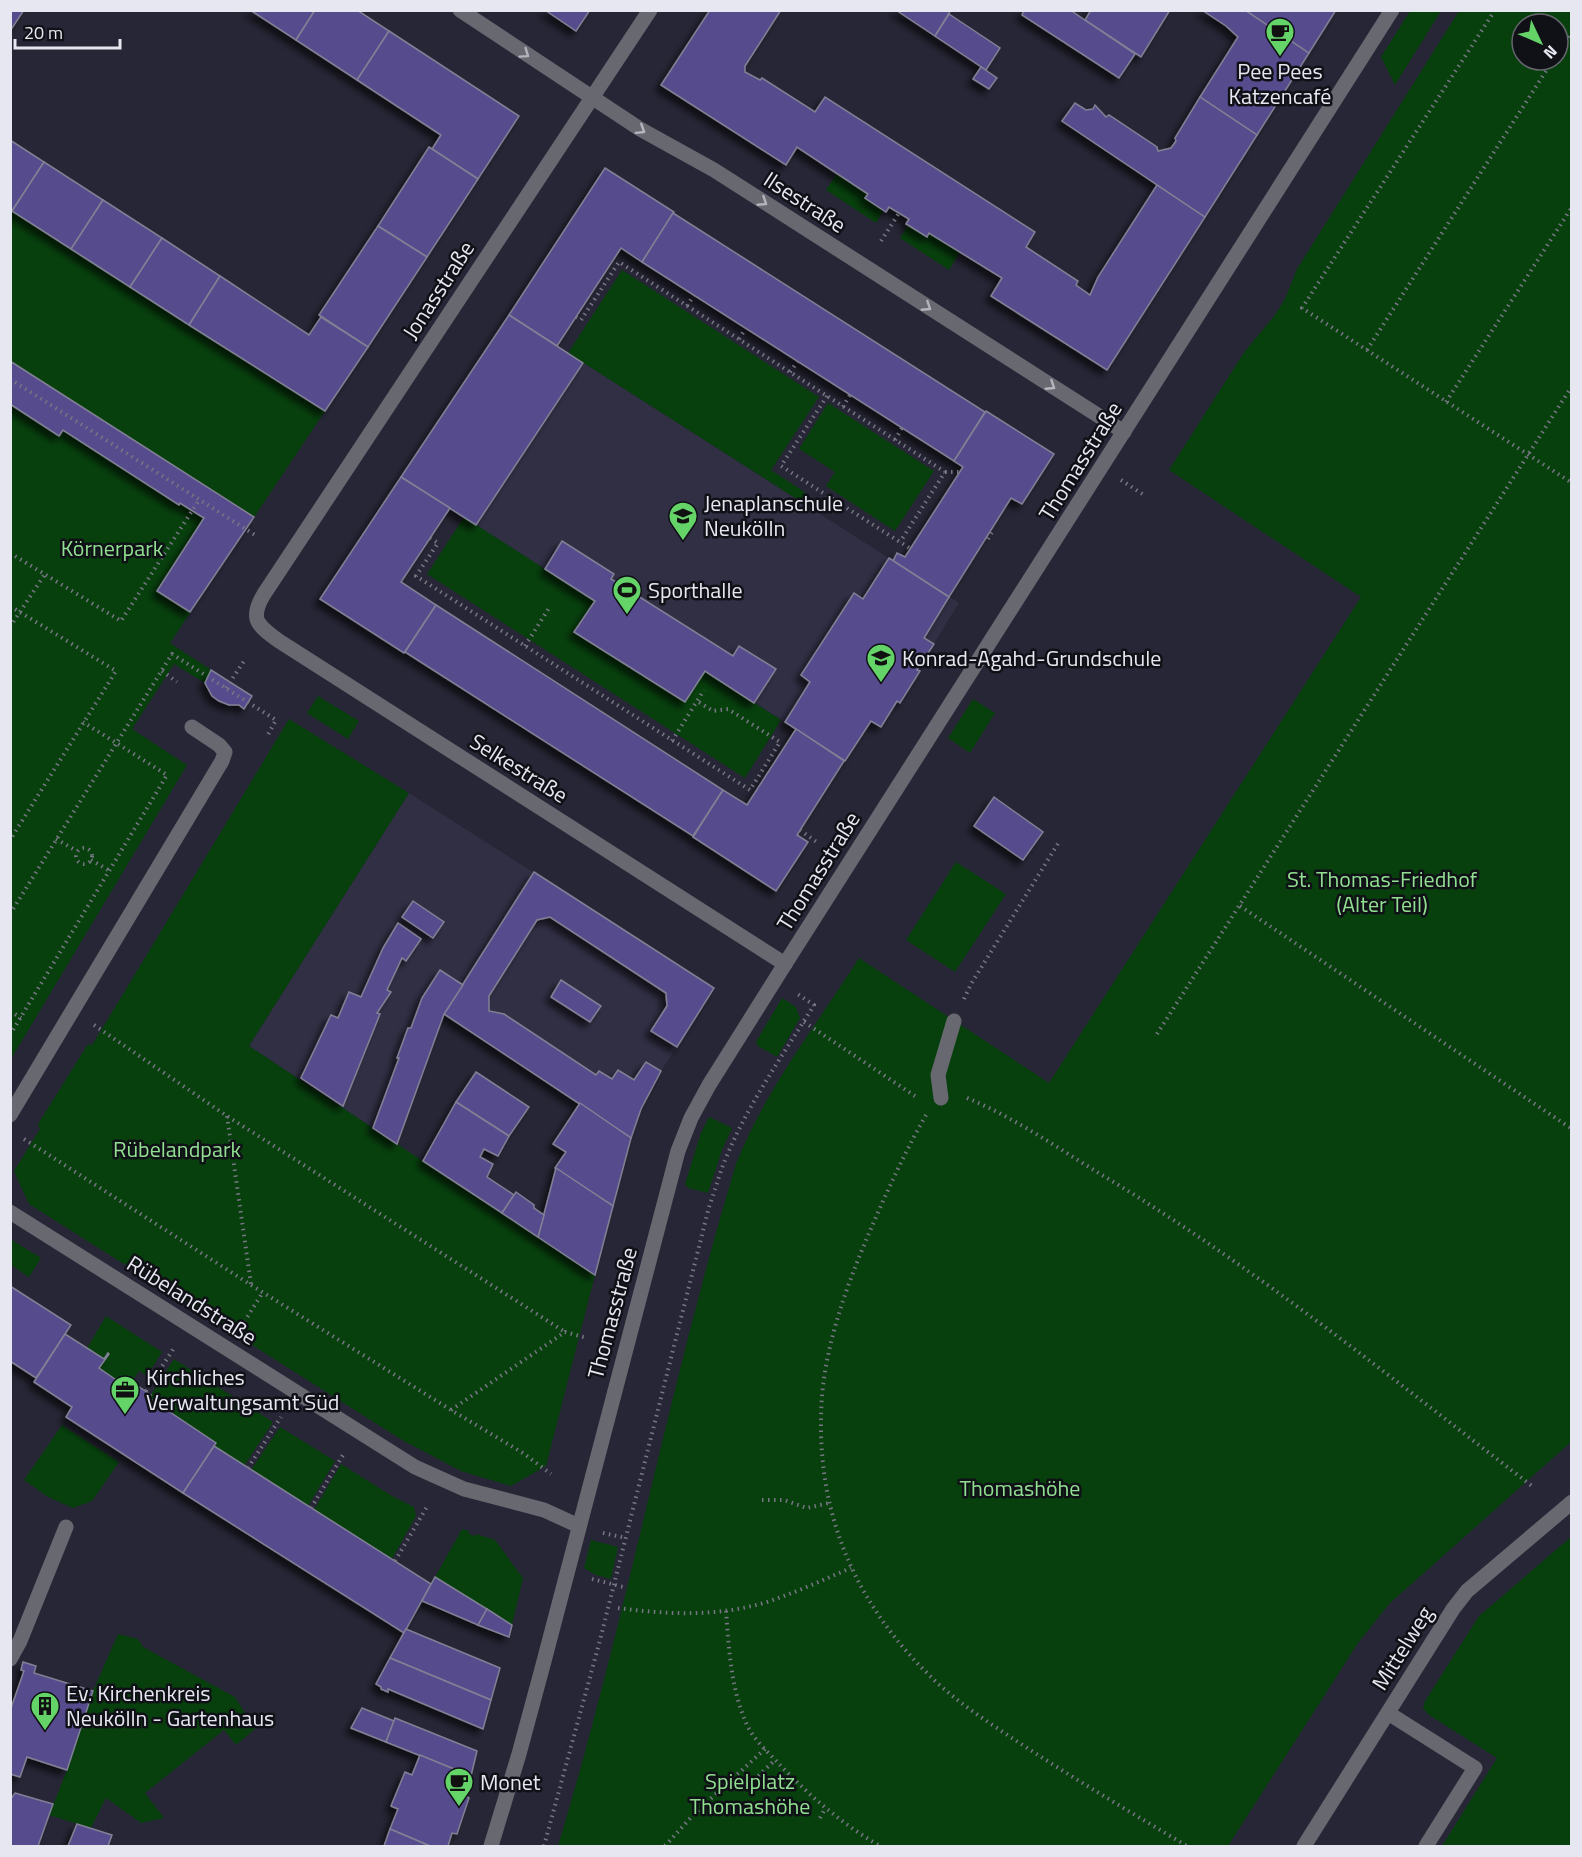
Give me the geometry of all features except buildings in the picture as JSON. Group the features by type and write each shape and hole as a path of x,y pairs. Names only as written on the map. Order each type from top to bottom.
{"street":[{"name":"Ilsestraße","path":"460,10 592,98 669,146 714,170 1124,432"},
{"name":"Jonasstraße","path":"264,594 650,10"},
{"name":"Thomasstraße","path":"491,1846 519,1754 678,1151 691,1118 709,1085 785,964 1392,10"},
{"name":"Selkestraße","path":"264,594 256,607 256,621 263,630 785,964"},
{"path":"10,1115 222,761 225,752 219,745 192,727"},
{"path":"936,1102 938,1075 954,1021"},
{"name":"Rübelandstraße","path":"10,1212 415,1467 464,1489 544,1510 579,1526"},
{"name":"Mittelweg","path":"1304,1846 1453,1609 1467,1591 1572,1502"},
{"path":"10,1659 20,1641 66,1527"},
{"path":"1388,1713 1474,1768 1426,1846"}],"path":[{"path":"1495,10 1302,308 1572,483"},
{"path":"1367,350 1545,72"},
{"path":"1446,402 1572,207"},
{"path":"881,241 899,213"},
{"path":"576,317 581,320 619,262 945,472 959,472"},
{"path":"687,306 694,295"},
{"path":"739,339 746,328"},
{"path":"790,372 798,361"},
{"path":"10,379 255,535"},
{"path":"1157,1034 1572,386"},
{"path":"843,406 850,395"},
{"path":"827,396 781,466 911,549"},
{"path":"894,440 902,428"},
{"path":"900,542 945,472"},
{"path":"1115,477 1144,495"},
{"path":"10,553 121,621 199,500"},
{"path":"988,539 992,532 990,531"},
{"path":"430,538 438,543 416,576 750,790 780,742 728,709 713,711 697,701"},
{"path":"10,627 45,574"},
{"path":"10,606 116,671 10,840"},
{"path":"525,646 549,608"},
{"path":"10,914 172,654 276,720 266,738"},
{"path":"226,688 244,662"},
{"path":"162,671 177,682"},
{"path":"672,741 704,690"},
{"path":"10,1035 167,775 83,722"},
{"path":"800,831 818,843"},
{"path":"56,839 77,852"},
{"path":"954,1021 970,984 1059,842"},
{"path":"81,848 86,848 92,855 91,860 86,864 81,864 76,860 77,852 81,848"},
{"path":"91,860 110,871"},
{"path":"1240,906 1572,1129"},
{"path":"544,1846 614,1585 686,1293 722,1169 750,1108 814,1005 792,991"},
{"path":"10,1011 21,1017"},
{"path":"804,1022 936,1102"},
{"path":"94,1025 227,1116 565,1332 587,1338"},
{"path":"1187,1846 1055,1766 950,1694 929,1676 887,1628 851,1568 839,1538 826,1489 821,1442 822,1395 833,1338 865,1243 891,1184 936,1102 953,1096 968,1098 988,1107 1142,1199 1305,1312 1532,1486"},
{"path":"227,1116 251,1285"},
{"path":"24,1139 251,1285 523,1453 551,1474"},
{"path":"227,1348 263,1292"},
{"path":"451,1410 565,1332"},
{"path":"146,1391 174,1348"},
{"path":"248,1468 281,1417"},
{"path":"311,1508 343,1455"},
{"path":"762,1500 784,1500 807,1508 830,1503"},
{"path":"395,1561 428,1505"},
{"path":"618,1608 696,1614 726,1611 772,1600 851,1568"},
{"path":"586,1577 623,1587"},
{"path":"726,1611 732,1664 749,1730 775,1760 825,1809 880,1846"},
{"path":"665,1846 695,1813 765,1749"},
{"path":"754,1780 775,1760"},
{"path":"820,1818 825,1809"}],"shaded area":[{"name":"Jenaplanschule Neukölln","path":"509,315 959,603 900,703 897,701 881,727 870,721 845,761 706,671 685,702 574,632 594,601 401,477"},
{"path":"409,793 714,988 661,1071 641,1109 445,1014 397,1144 249,1046"}],"green space":[{"path":"1410,11 1441,11 1395,85 1381,57"},
{"path":"1459,11 1571,11 1571,1442 1389,1604 1358,1643 1228,1846 558,1846 605,1676 689,1334 736,1164 761,1111 792,1059 859,958 1049,1083 1361,597 1169,470 1245,351 1275,315 1285,299 1297,269"},
{"path":"837,173 868,194 865,198 884,209 876,223 826,190"},
{"name":"Körnerpark","path":"11,210 325,411 170,643 211,670 205,683 174,664 132,729 187,765 11,1059"},
{"path":"908,225 927,237 929,233 960,252 949,270 900,238"},
{"path":"622,270 819,397 771,470 809,495 803,503 568,353"},
{"path":"828,403 934,471 895,531 826,486 835,472 799,449"},
{"path":"464,517 595,601 575,632 685,702 705,671 781,720 745,778 427,574"},
{"path":"318,696 359,721 348,739 307,713"},
{"path":"973,699 995,713 970,753 948,738"},
{"name":"Rübelandpark","path":"289,719 409,793 249,1046 595,1275 546,1466 511,1486 461,1471 402,1440 29,1204 14,1171 40,1129 38,1124 88,1044 92,1045"},
{"path":"956,862 1006,894 955,972 906,940"},
{"path":"782,998 796,1007 800,1018 777,1057 758,1046 756,1042"},
{"path":"709,1117 732,1128 708,1193 688,1188 685,1184 701,1133"},
{"path":"10,1239 41,1258 29,1277 11,1265"},
{"path":"106,1316 162,1352 147,1376 139,1371 128,1388 99,1368 109,1353 104,1359 87,1348"},
{"path":"174,1359 273,1422 244,1466 214,1446 215,1442 149,1398"},
{"path":"62,1425 119,1462 92,1501 73,1508 48,1497 24,1480"},
{"path":"280,1427 335,1461 308,1506 251,1470"},
{"path":"341,1464 414,1507 416,1516 392,1559 314,1510"},
{"path":"462,1529 475,1536 476,1534 495,1540 523,1578 512,1625 435,1577"},
{"path":"1571,1537 1571,1846 1442,1846 1497,1758 1429,1715 1423,1708 1425,1701 1479,1616"},
{"path":"591,1540 618,1547 611,1579 596,1575 584,1568"},
{"path":"118,1634 138,1639 143,1647 235,1697 255,1729 236,1745 224,1730 145,1793 164,1818 141,1823 106,1798 91,1828 49,1815 67,1770 93,1691"}],"place":[{"name":"Pee Pees Katzencafé","path":"1280,58"},
{"name":"Jenaplanschule Neukölln","path":"683,542"},
{"name":"Sporthalle","path":"627,616"},
{"name":"Konrad-Agahd-Grundschule","path":"881,684"},
{"name":"Kirchliches Verwaltungsamt Süd","path":"125,1416"},
{"name":"Ev. Kirchenkreis Neukölln - Gartenhaus","path":"45,1732"},
{"name":"Monet","path":"459,1808"}],"park label":[{"name":"St. Thomas-Friedhof (Alter Teil)","path":"1382,892"},
{"name":"Thomashöhe","path":"1020,1488"},
{"name":"Spielplatz Thomashöhe","path":"750,1794"}]}
